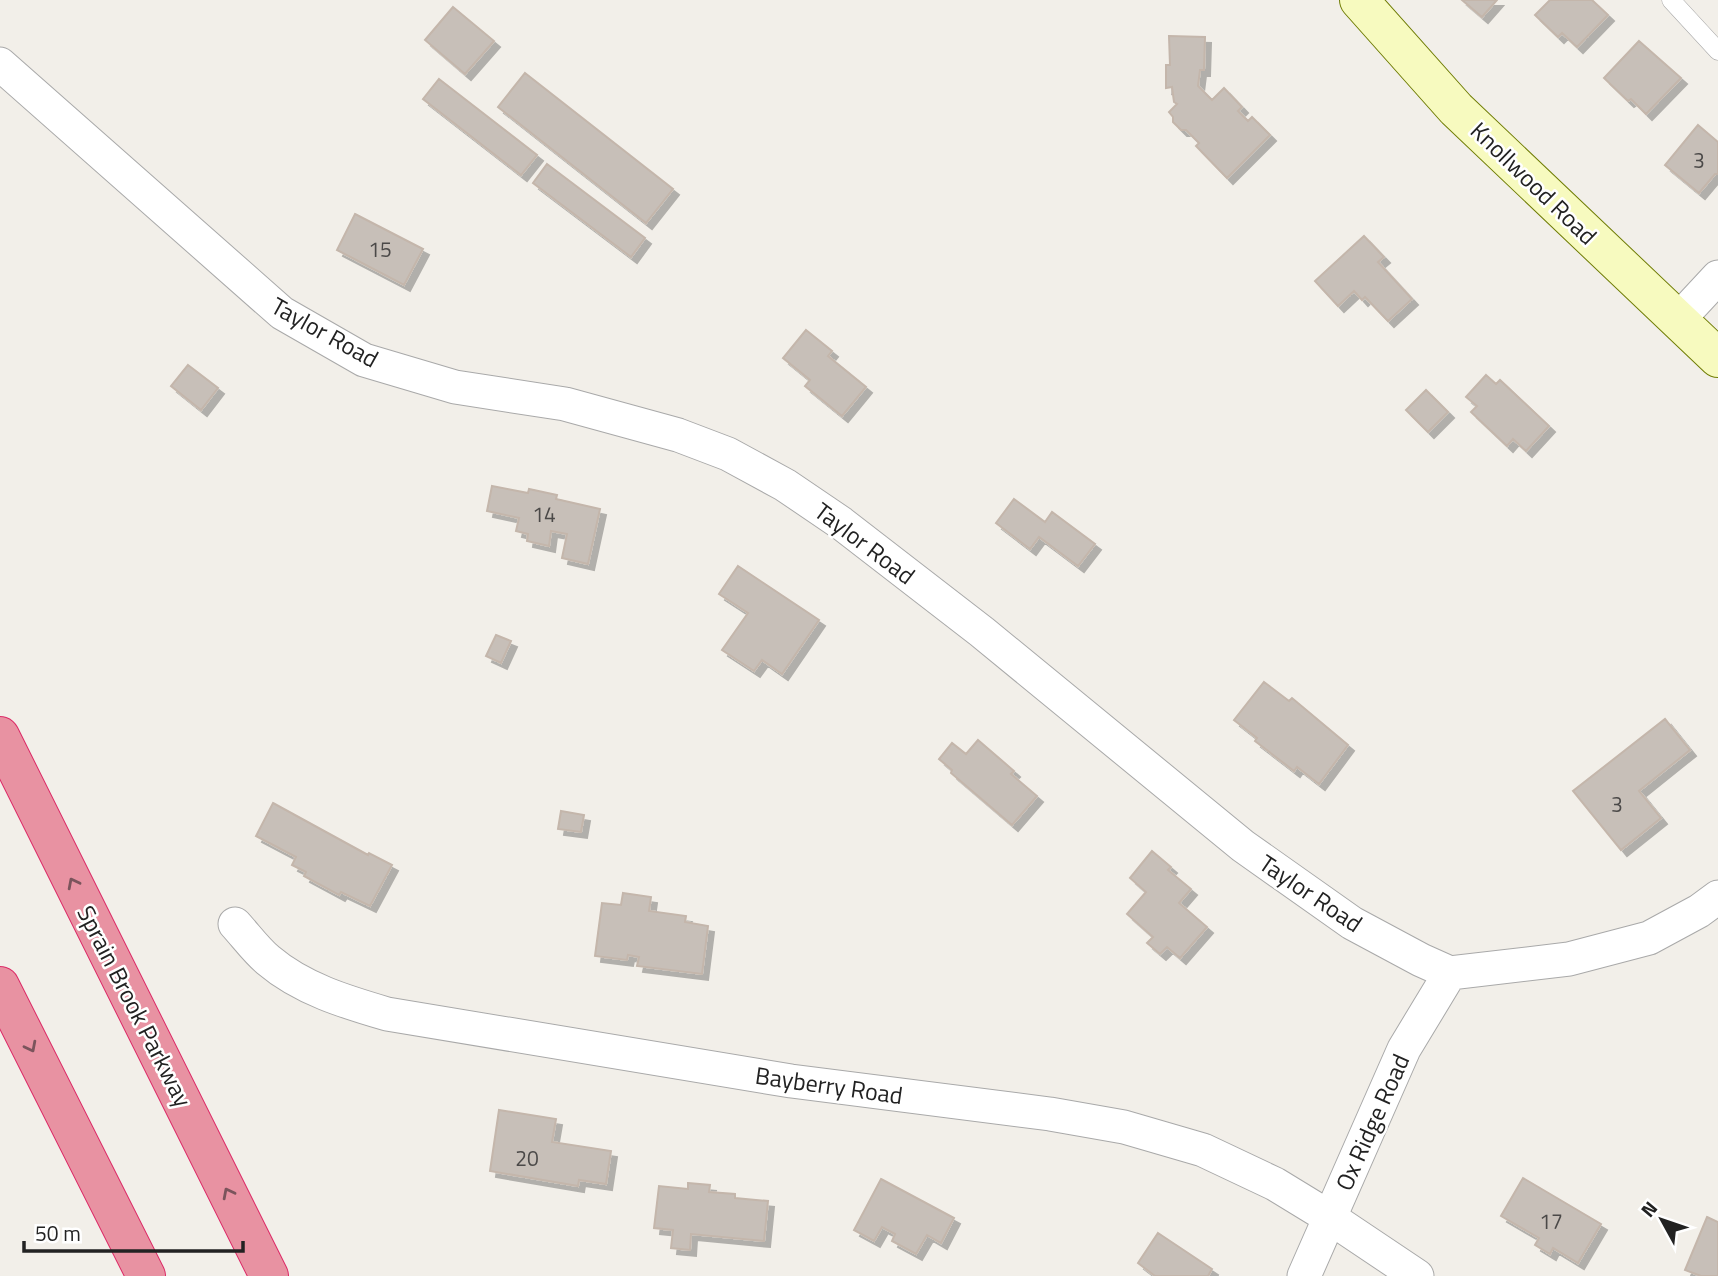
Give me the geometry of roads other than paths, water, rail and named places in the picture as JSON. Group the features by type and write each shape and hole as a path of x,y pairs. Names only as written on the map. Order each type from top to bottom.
{"highway":[{"name":"Sprain Brook Parkway","path":"0,736 269,1276"},
{"path":"0,986 146,1276"}],"main road":[{"name":"Knollwood Road","path":"1359,0 1456,108 1718,358"}],"street":[{"name":"Taylor Road","path":"0,64 282,313 364,360 455,387 565,404 678,435 728,454 785,485 841,523 971,623 1243,846 1352,923 1450,973"},
{"path":"1678,320 1718,277"},
{"path":"1450,973 1569,959 1649,938 1699,911 1718,897"},
{"name":"Bayberry Road","path":"235,924 268,960 300,981 339,1000 387,1014 791,1082 1049,1114 1124,1127 1203,1150 1275,1184 1417,1276"},
{"name":"Ox Ridge Road","path":"1304,1276 1404,1049 1450,973"}],"lane":[{"path":"1671,0 1718,51"}]}
